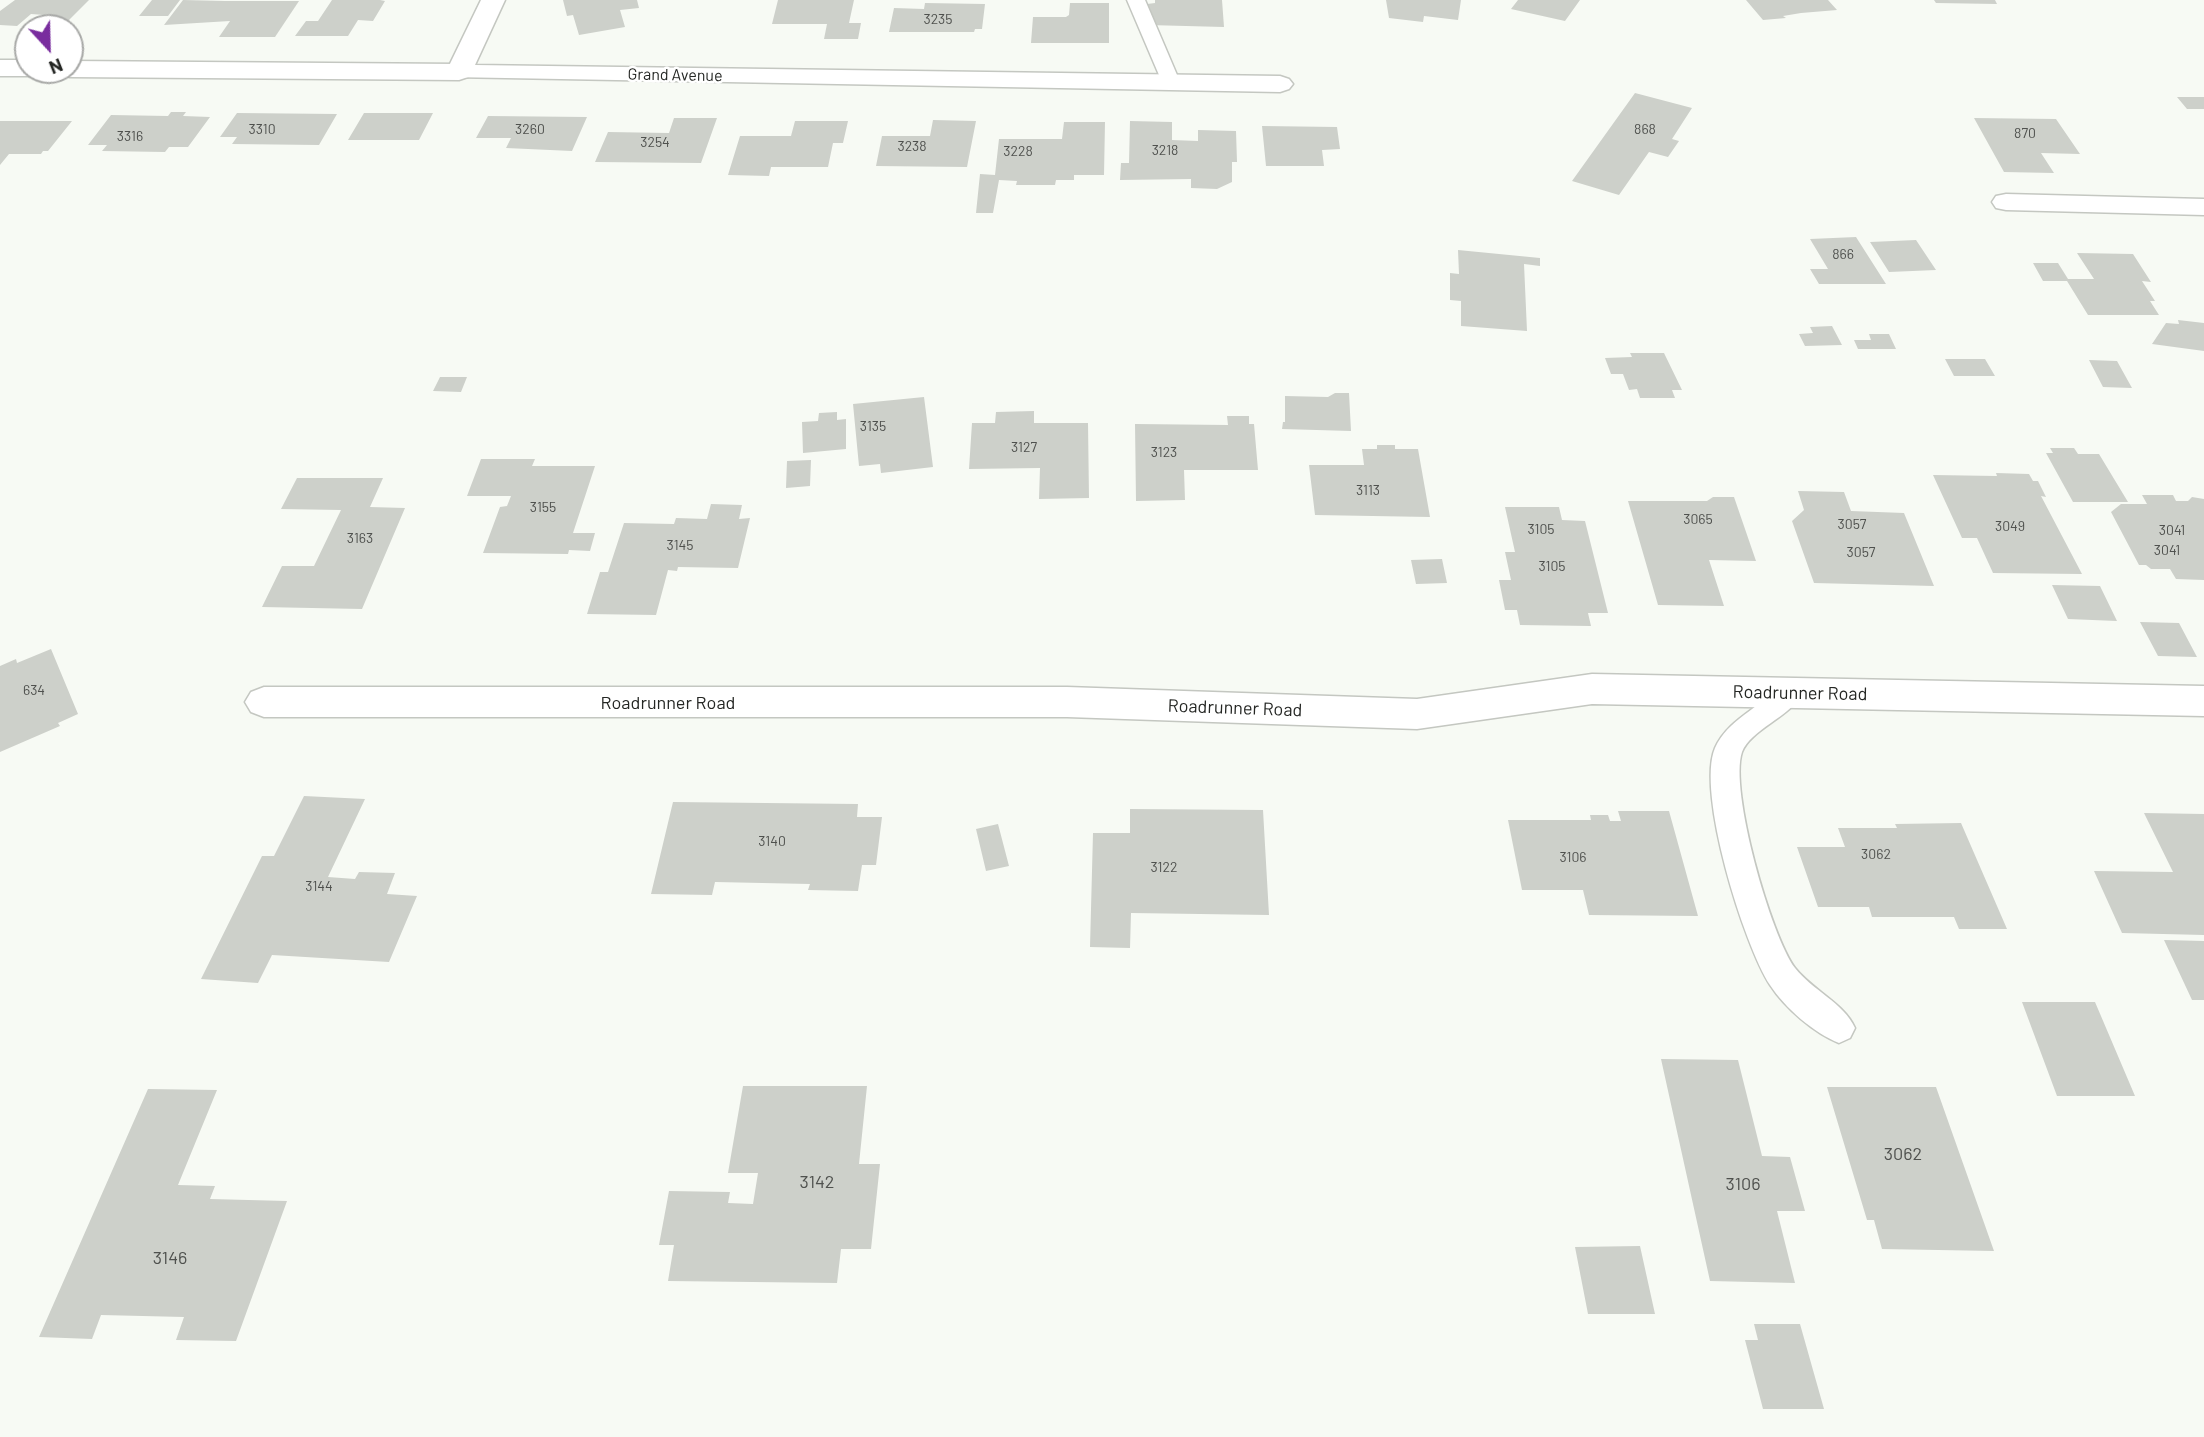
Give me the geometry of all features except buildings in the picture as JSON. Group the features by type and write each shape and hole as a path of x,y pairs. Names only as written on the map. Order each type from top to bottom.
{"street":[{"path":"459,72 493,0"},
{"name":"Grand Avenue","path":"84,69 1280,84"},
{"path":"2006,202 2204,207"},
{"name":"Roadrunner Road","path":"264,702 1067,702 1417,714 1592,689 2204,701"}],"lane":[{"path":"1136,0 1141,22 1161,54 1171,82"},
{"path":"1789,693 1774,710 1740,732 1732,742 1727,755 1725,790 1751,901 1773,962 1789,986 1839,1028"}]}
